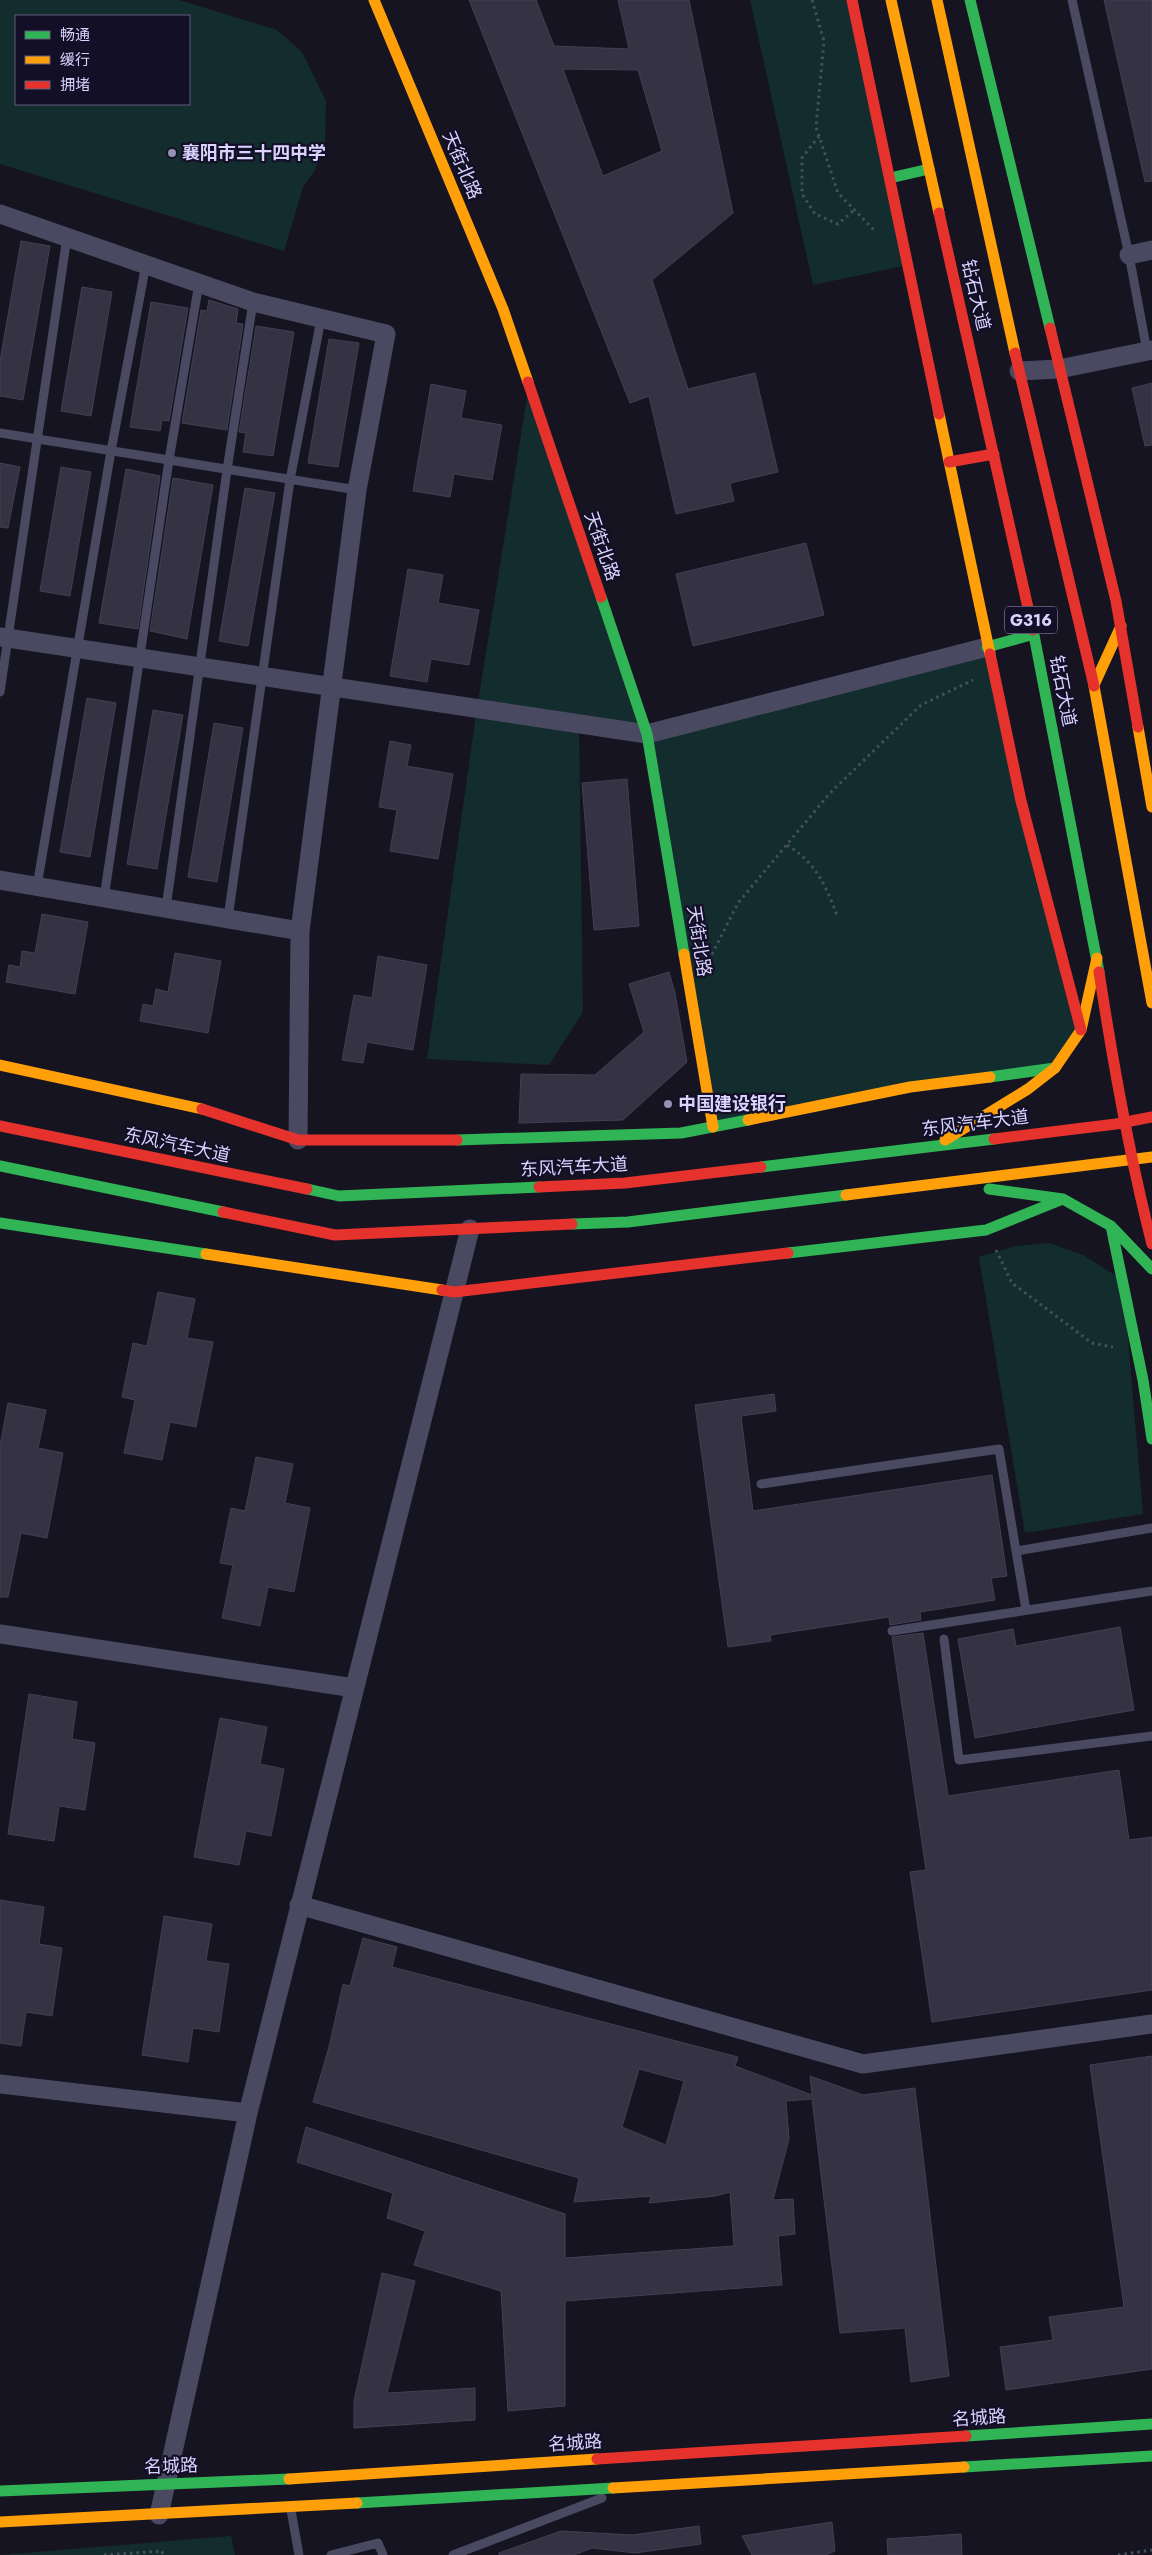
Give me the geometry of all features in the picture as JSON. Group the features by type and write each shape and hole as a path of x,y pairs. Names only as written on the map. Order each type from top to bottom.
{"main road":[{"name":"天街北路","path":"374,0 503,309 647,734 713,1127"},
{"path":"852,0 992,672 1021,801 1081,1030"},
{"name":"钻石大道","path":"891,0 1034,634 1097,956 1111,1047 1152,1244"},
{"name":"钻石大道","path":"937,0 1019,371 1094,686 1152,1003"},
{"path":"970,0 1120,626 1152,807"},
{"path":"890,178 930,169"},
{"path":"949,462 994,454"},
{"path":"1094,686 1120,626"},
{"path":"987,647 1034,634"},
{"path":"937,1145 1028,1089 1055,1068 1081,1030 1097,956"},
{"path":"0,1065 203,1109 298,1140 457,1140 681,1133 910,1087 1055,1068"},
{"name":"东风汽车大道","path":"0,1126 339,1196 625,1183 1127,1122 1152,1117"},
{"path":"0,1166 335,1235 628,1222 1152,1157"},
{"path":"950,1183 1063,1199 1111,1226 1152,1269"},
{"path":"0,1224 454,1292 986,1230 1063,1199"},
{"path":"1111,1226 1152,1438"},
{"name":"名城路","path":"0,2491 285,2480 1152,2424"},
{"path":"0,2522 159,2515 1152,2456"}],"street":[{"path":"0,214 147,263 253,302 386,334 357,490 300,930 298,1140"},
{"path":"1129,255 1152,250"},
{"path":"1019,371 1059,369 1150,350"},
{"path":"4,638 647,734 987,647"},
{"path":"0,880 300,930"},
{"path":"159,2515 248,2113 470,1229"},
{"path":"0,1634 354,1688"},
{"path":"299,1905 863,2064 1152,2024"},
{"path":"0,2084 248,2113"}],"lane":[{"path":"1072,0 1150,350"},
{"path":"0,692 4,638 67,237"},
{"path":"37,886 111,451 147,263"},
{"path":"104,898 169,460 199,283"},
{"path":"166,908 227,470 253,302"},
{"path":"228,918 290,480 321,319"},
{"path":"0,433 357,490"},
{"path":"761,1484 999,1449 1026,1610"},
{"path":"1016,1551 1152,1528"},
{"path":"892,1631 1152,1591"},
{"path":"944,1639 959,1760 1152,1736"},
{"path":"453,2555 633,2487"},
{"path":"290,2507 299,2555"},
{"path":"331,2555 378,2543 383,2555"}],"path":[{"path":"812,0 824,41 816,127 838,193 881,238"},
{"path":"819,135 802,158 802,194 815,214 838,224 854,210"},
{"path":"708,962 738,903 830,793 921,704 992,672"},
{"path":"787,845 806,856 828,892 837,915"},
{"path":"986,1230 1012,1283 1092,1343 1136,1350"},
{"path":"104,2555 162,2550 163,2555"},
{"path":"1118,2555 1152,2550"}],"green space":[{"name":"襄阳市三十四中学","path":"0,0 179,0 277,30 302,52 326,101 325,145 315,170 303,187 284,251 0,164"},
{"path":"750,0 851,0 908,265 813,285"},
{"path":"529,385 647,733 987,647 1081,1030 1055,1068 713,1127 647,734 579,724 583,1012 549,1065 427,1059 477,708"},
{"path":"1050,1243 1083,1255 1123,1280 1143,1514 1025,1533 979,1257 1015,1246"},
{"path":"231,2536 235,2555 0,2555"}],"building":[{"path":"469,0 536,0 554,46 629,49 618,0 689,0 733,213 652,280 688,389 755,373 778,472 730,483 734,501 676,514 649,396 630,403","holes":["563,69 638,70 662,151 603,176"]},
{"path":"1104,0 1152,0 1152,181 1145,182"},
{"path":"21,241 50,246 23,400 0,396 0,361"},
{"path":"82,287 112,292 91,416 61,411"},
{"path":"209,300 238,309 236,323 243,324 227,430 182,423 201,310 207,311"},
{"path":"151,302 188,308 169,421 162,420 160,431 130,427"},
{"path":"256,326 294,332 273,456 243,452 246,433 239,432"},
{"path":"329,339 359,343 338,467 308,463"},
{"path":"1152,383 1152,445 1145,446 1132,388"},
{"path":"431,384 466,391 461,418 502,425 492,480 454,474 450,497 413,491"},
{"path":"0,463 20,467 8,528 0,527"},
{"path":"61,467 91,472 70,596 40,591"},
{"path":"126,469 160,476 138,629 99,623"},
{"path":"173,478 213,485 187,639 150,631"},
{"path":"245,488 275,493 248,646 219,641"},
{"path":"806,543 824,615 693,646 676,574"},
{"path":"408,569 443,575 438,603 479,610 469,665 431,659 427,682 390,676"},
{"path":"87,698 116,703 90,857 60,852"},
{"path":"153,710 183,715 157,869 127,864"},
{"path":"214,723 243,728 217,882 188,877"},
{"path":"390,741 411,745 407,766 453,774 438,859 390,851 397,810 379,807"},
{"path":"627,779 639,926 594,930 582,783"},
{"path":"42,914 88,922 75,994 6,982 9,965 20,967 22,951 35,953"},
{"path":"175,953 221,961 208,1033 140,1021 143,1004 153,1006 156,989 168,992"},
{"path":"378,956 427,965 413,1050 367,1042 363,1063 342,1060 354,995 372,998"},
{"path":"669,972 675,993 687,1062 623,1120 519,1123 521,1074 595,1075 644,1032 629,984"},
{"path":"158,1292 195,1299 187,1338 213,1342 196,1427 170,1422 162,1460 124,1453 135,1400 122,1397 133,1343 147,1346"},
{"path":"774,1394 776,1411 741,1416 753,1511 992,1475 1007,1576 991,1578 995,1600 920,1612 921,1620 890,1625 889,1617 770,1635 771,1641 728,1647 695,1405"},
{"path":"8,1403 46,1410 38,1448 63,1453 47,1538 21,1533 8,1597 0,1597 0,1446"},
{"path":"256,1457 293,1464 285,1503 310,1508 294,1592 268,1587 260,1626 222,1618 233,1565 220,1563 231,1508 245,1511"},
{"path":"1120,1627 1134,1710 975,1738 958,1639 1013,1629 1016,1646"},
{"path":"923,1633 948,1796 1119,1770 1129,1840 1152,1837 1152,1990 932,2022 910,1872 926,1870 892,1637"},
{"path":"29,1694 77,1702 72,1739 95,1743 85,1810 59,1806 54,1841 8,1834"},
{"path":"220,1718 267,1727 260,1764 284,1769 271,1836 246,1831 239,1865 194,1857"},
{"path":"0,1900 44,1907 39,1944 62,1948 52,2016 26,2012 21,2046 0,2043"},
{"path":"164,1916 212,1924 206,1961 229,1964 219,2032 193,2028 188,2062 142,2055"},
{"path":"363,1938 397,1947 392,1967 738,2057 735,2066 812,2095 810,2076 863,2095 915,2088 949,2376 911,2382 905,2328 840,2333 812,2099 786,2101 789,2139 773,2200 793,2199 795,2234 778,2236 782,2285 565,2301 565,2406 508,2411 501,2291 414,2265 425,2231 387,2218 393,2193 297,2162 306,2127 565,2214 565,2258 734,2246 730,2192 715,2196 649,2203 651,2196 574,2202 579,2178 313,2102 329,2047 343,1984 350,1986","holes":["639,2069 684,2081 666,2145 622,2127"]},
{"path":"1152,2056 1152,2369 1006,2390 1000,2347 1053,2340 1049,2317 1124,2307 1090,2065"},
{"path":"382,2273 415,2281 387,2393 475,2388 475,2420 354,2428 354,2401"},
{"path":"832,2522 835,2551 826,2555 752,2555 742,2536"},
{"path":"699,2526 701,2544 635,2553 592,2548 574,2555 499,2555 499,2553 561,2531 632,2535"},
{"path":"961,2534 962,2555 888,2555 887,2539"}],"traffic: fast":[{"path":"970,0 1050,328"},
{"path":"890,178 929,169"},
{"path":"601,597 647,734 684,954"},
{"path":"1033,630 1099,972"},
{"path":"987,647 1034,634"},
{"path":"990,1077 1055,1068"},
{"path":"457,1140 681,1133 748,1120"},
{"path":"761,1167 994,1139"},
{"path":"0,1166 223,1212"},
{"path":"307,1189 339,1196 539,1187"},
{"path":"989,1189 1063,1199 1111,1226 1152,1269"},
{"path":"572,1224 628,1222 846,1195"},
{"path":"788,1253 986,1230 1063,1199"},
{"path":"0,1223 206,1254"},
{"path":"1111,1226 1143,1380 1152,1439"},
{"path":"966,2436 1152,2424"},
{"path":"964,2467 1152,2456"},
{"path":"0,2491 289,2479"},
{"path":"357,2503 613,2488"}],"traffic: slow":[{"path":"374,0 503,309 528,382"},
{"path":"891,0 939,213"},
{"path":"937,0 1015,353"},
{"path":"939,414 990,654"},
{"path":"1094,685 1121,626"},
{"path":"1094,686 1152,1003"},
{"path":"1138,727 1152,807"},
{"path":"684,954 713,1127"},
{"path":"945,1140 1028,1089 1055,1068 1081,1030 1097,958"},
{"path":"0,1065 202,1109"},
{"path":"748,1120 910,1087 990,1077"},
{"path":"846,1195 1152,1157"},
{"path":"206,1254 442,1290"},
{"path":"289,2479 597,2459"},
{"path":"613,2488 964,2467"},
{"path":"0,2522 357,2503"}],"traffic: jam":[{"path":"852,0 939,414"},
{"path":"939,213 1033,630"},
{"path":"1050,328 1116,601 1138,727"},
{"path":"1015,353 1094,686"},
{"path":"528,382 601,597"},
{"path":"949,462 994,454"},
{"path":"990,654 1021,801 1081,1030"},
{"path":"1099,972 1122,1109 1152,1244"},
{"path":"202,1109 298,1140 457,1140"},
{"path":"994,1139 1116,1124 1152,1117"},
{"path":"0,1126 307,1189"},
{"path":"539,1187 625,1183 761,1167"},
{"path":"223,1212 335,1235 572,1224"},
{"path":"442,1290 454,1292 788,1253"},
{"path":"597,2459 966,2436"}],"place":[{"name":"襄阳市三十四中学","path":"172,153"},
{"name":"中国建设银行","path":"668,1104"}]}
